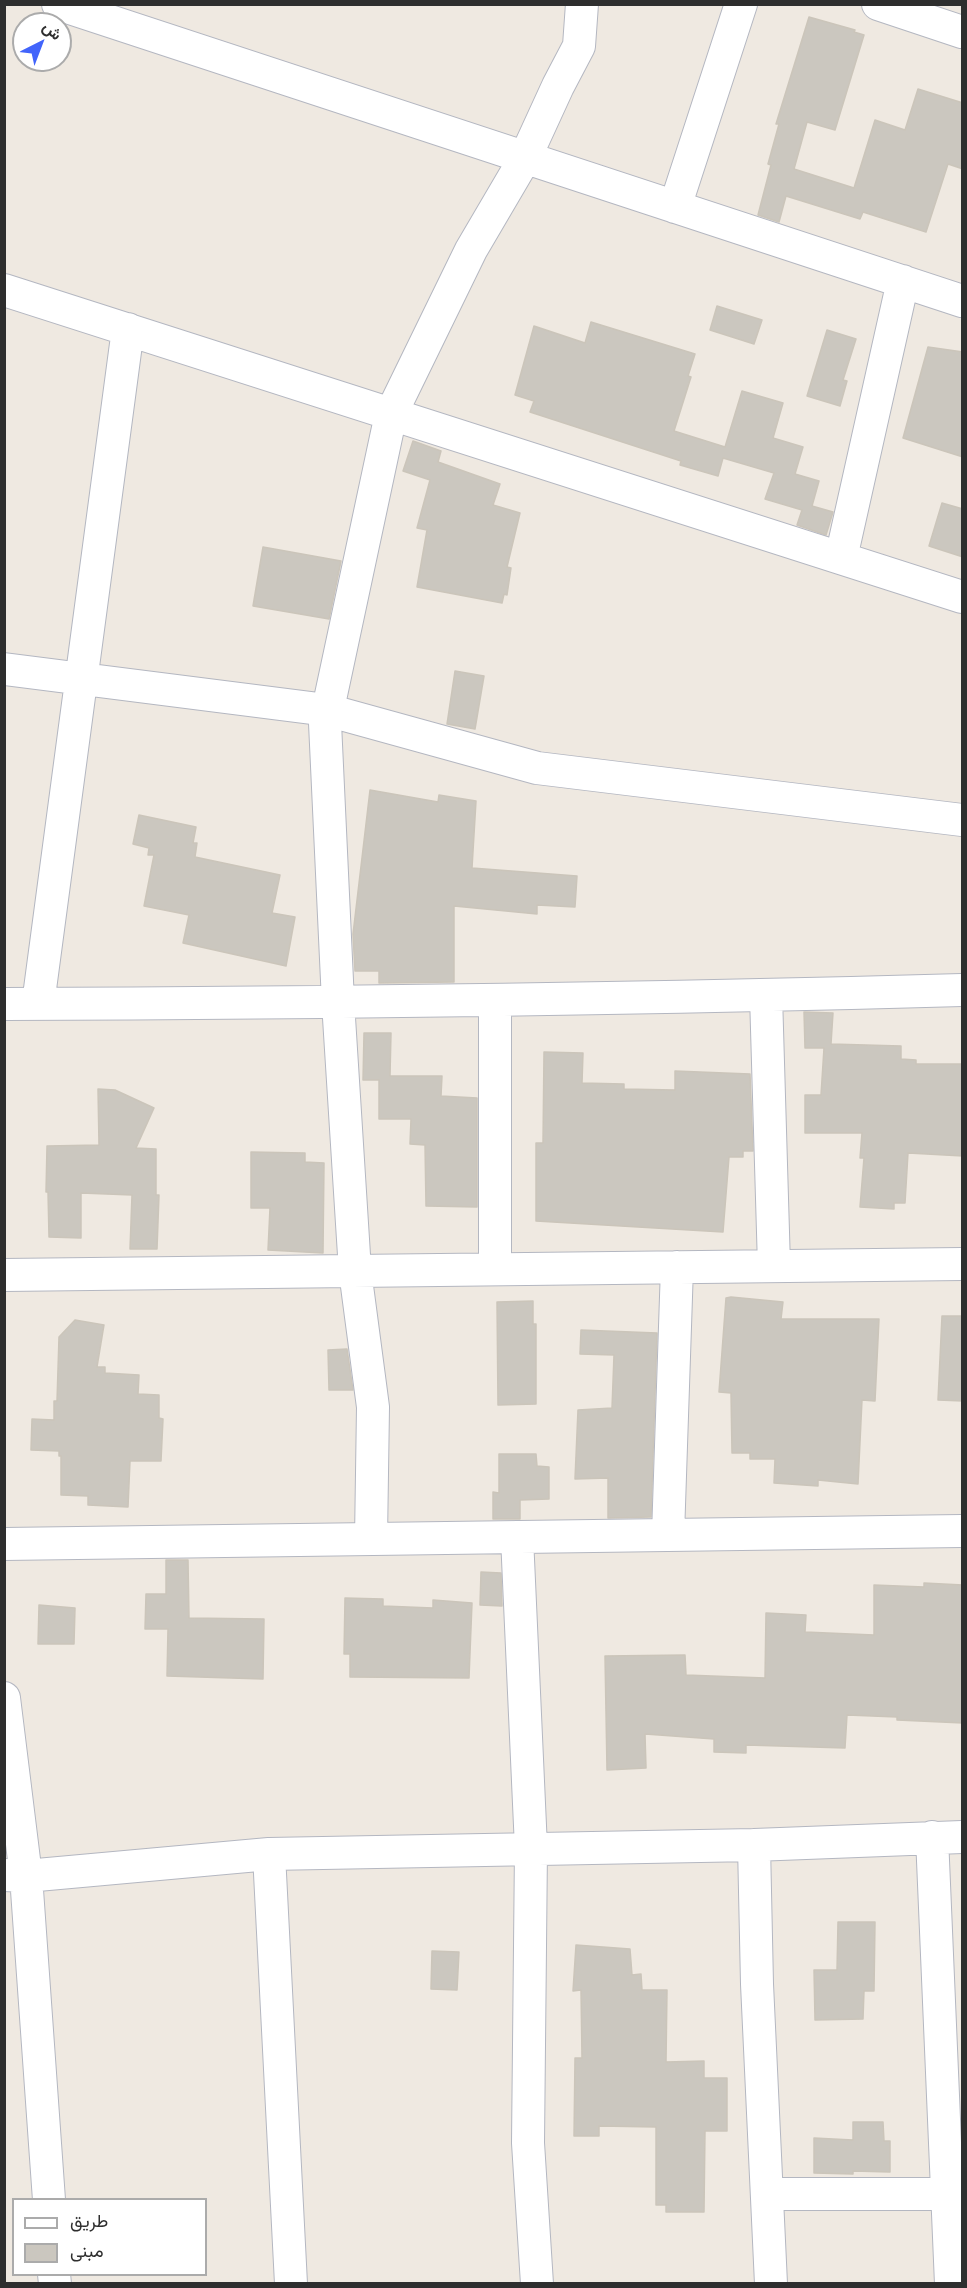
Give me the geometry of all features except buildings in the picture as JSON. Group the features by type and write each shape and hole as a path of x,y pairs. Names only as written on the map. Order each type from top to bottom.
{"street":[{"path":"58,4 963,301"},
{"path":"371,1539 373,1407 355,1271 338,1002 325,723 391,414 471,250 525,158 579,46 582,4"},
{"path":"675,207 741,4"},
{"path":"878,4 963,32"},
{"path":"841,558 903,281"},
{"path":"4,290 963,597"},
{"path":"38,1004 128,329"},
{"path":"4,669 327,710 537,768 963,820"},
{"path":"4,1004 495,1000 963,990"},
{"path":"766,995 774,1266"},
{"path":"495,1000 495,1269"},
{"path":"4,1275 963,1264"},
{"path":"668,1535 677,1267"},
{"path":"4,1544 963,1531"},
{"path":"517,1537 531,1848 528,2143 537,2283"},
{"path":"4,1698 15,1875 49,2198"},
{"path":"15,1875 269,1854 754,1845 963,1837"},
{"path":"932,1838 951,2283"},
{"path":"754,1845 757,1984 771,2283"},
{"path":"269,1854 291,2283"},
{"path":"767,2194 947,2194"}]}
